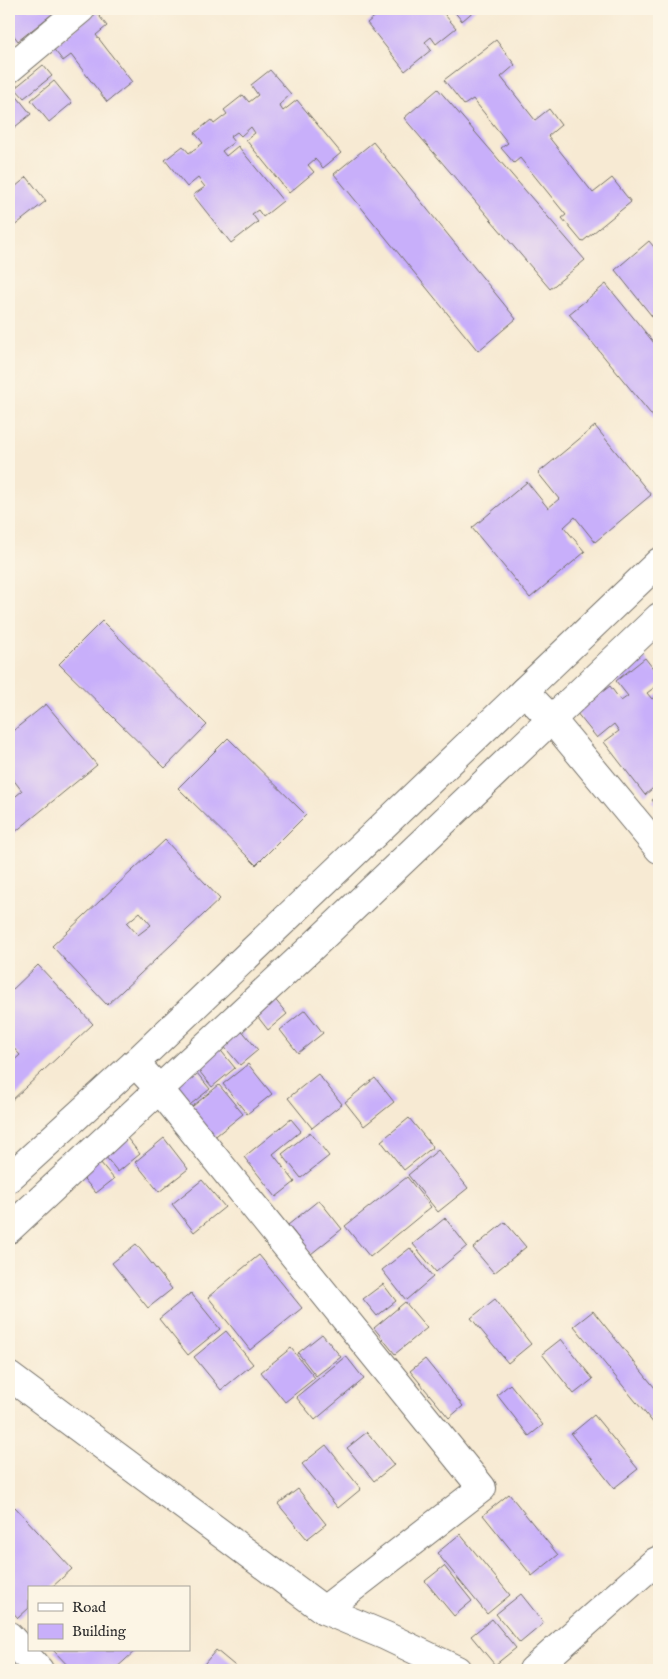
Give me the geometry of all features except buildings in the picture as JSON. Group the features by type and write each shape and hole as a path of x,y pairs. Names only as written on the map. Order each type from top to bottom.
{"street":[{"path":"9,69 81,9"},
{"path":"9,1178 135,1064 659,562"},
{"path":"9,1229 312,948 659,617"},
{"path":"524,691 552,720 659,849"},
{"path":"135,1064 160,1089 482,1488 324,1610"},
{"path":"9,1376 324,1610 386,1636 457,1670"},
{"path":"533,1670 659,1560"},
{"path":"9,1636 39,1670"}]}
